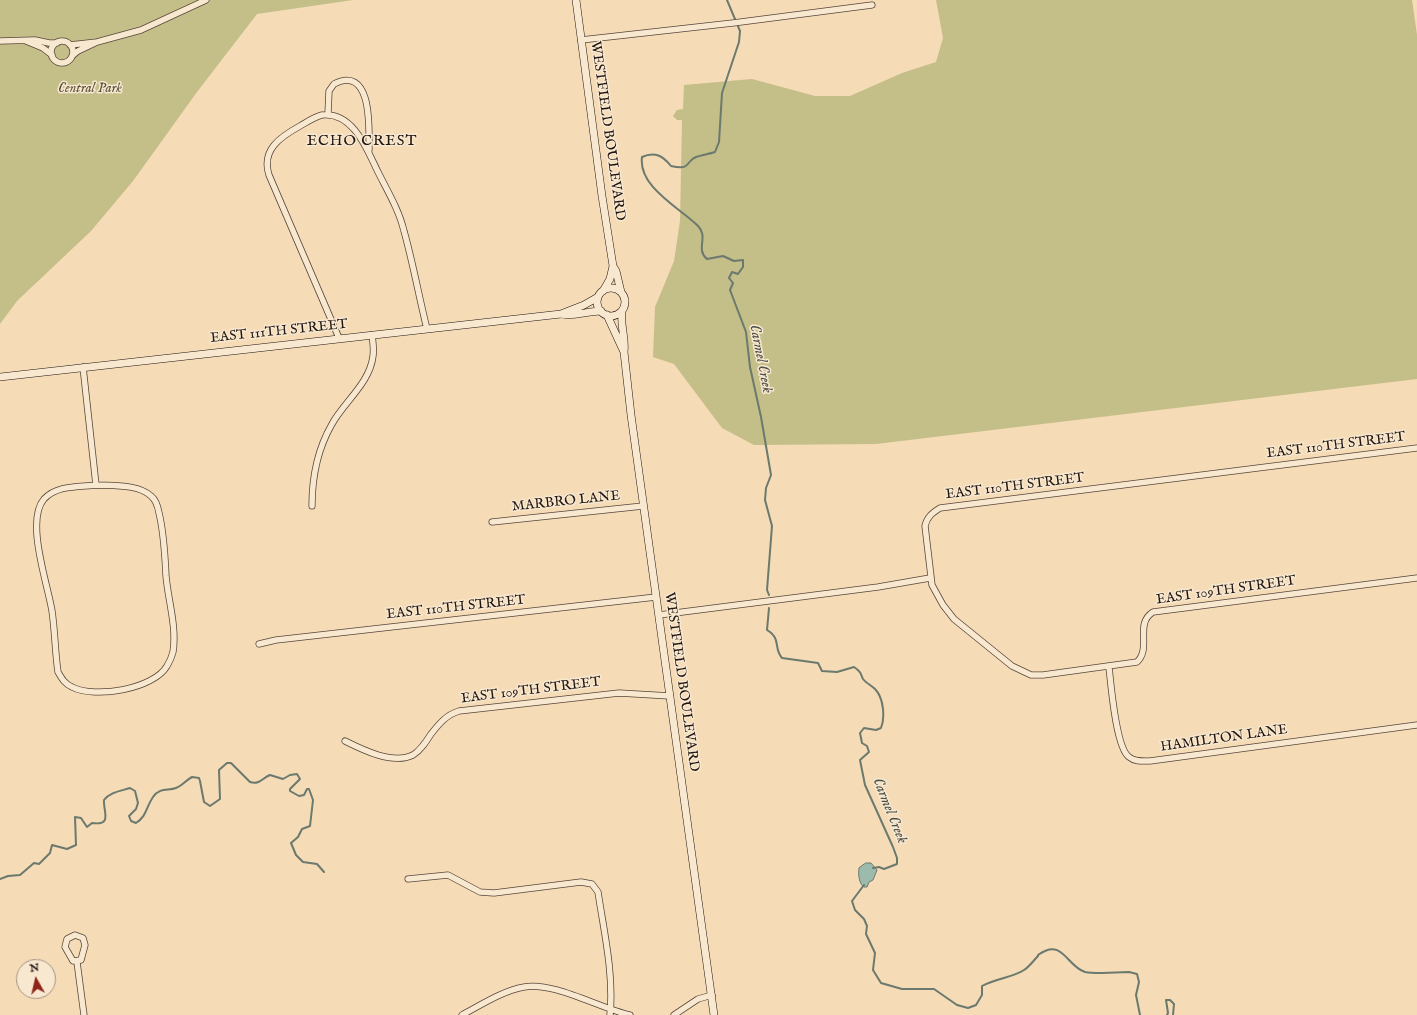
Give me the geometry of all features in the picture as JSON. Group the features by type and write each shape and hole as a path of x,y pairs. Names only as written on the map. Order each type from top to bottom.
{"main road":[{"name":"WESTFIELD BOULEVARD","path":"576,0 601,189 613,266 616,271 621,292"},
{"name":"WESTFIELD BOULEVARD","path":"600,294 610,279 613,266"},
{"path":"612,288 621,292 626,301 622,311 613,316 604,313 598,306 600,294 612,288"},
{"name":"EAST 111TH STREET","path":"0,377 561,314 584,305 600,294"},
{"name":"EAST 111TH STREET","path":"561,314 568,316 586,311 604,313"},
{"name":"WESTFIELD BOULEVARD","path":"622,311 621,326 625,344 624,352 643,506 714,1015"},
{"name":"WESTFIELD BOULEVARD","path":"604,313 624,352"}],"street":[{"path":"0,41 64,42 70,45 97,42 141,30 206,0"},
{"path":"581,40 743,22 872,5"},
{"path":"26,41 43,48 60,62 67,61 78,51 97,42"},
{"path":"52,55 53,46 57,42"},
{"path":"70,45 72,56"},
{"path":"328,114 329,91 334,84 350,81 358,85 364,92 367,103 369,152"},
{"path":"339,338 269,175 266,164 270,149 285,134 317,116 328,114 343,121 355,130 369,152 400,219 427,330"},
{"path":"312,506 313,474 319,452 334,419 364,380 370,368 374,356 372,335"},
{"path":"83,367 96,485"},
{"name":"EAST 110TH STREET","path":"930,578 925,526 932,512 940,508 1417,448"},
{"path":"96,485 138,489 152,497 156,502 162,533 173,640 171,658 163,672 157,677 137,686 92,692 73,688 62,680 58,672 52,612 37,522 39,507 53,492 67,488 96,485"},
{"name":"MARBRO LANE","path":"492,522 643,506"},
{"path":"658,616 870,588 930,578"},
{"name":"EAST 109TH STREET","path":"930,578 936,594 954,619 1019,670 1031,675 1043,675 1109,667 1137,662 1144,653 1143,625 1145,619 1153,612 1417,578"},
{"name":"EAST 110TH STREET","path":"259,644 276,640 656,597"},
{"name":"HAMILTON LANE","path":"1109,667 1121,746 1130,758 1137,761 1150,761 1417,725"},
{"name":"EAST 109TH STREET","path":"346,741 360,749 380,755 398,758 420,750 448,715 459,711 619,693 670,696"},
{"path":"408,879 448,876 480,892 494,893 581,882 592,884 598,892 608,951 611,1008 610,1015"},
{"path":"77,962 73,961 65,947 67,939 74,936 83,938 85,945 80,960 77,962 84,1015"},
{"path":"462,1015 504,994 524,986 539,986 552,989 630,1015"},
{"path":"674,1015 698,998 712,995"}],"green space":[{"name":"Central Park","path":"0,0 353,0 257,14 197,92 133,181 91,231 17,301 0,324"},
{"path":"936,0 1412,0 1417,35 1417,379 876,444 754,445 722,428 674,364 653,357 655,307 674,261 680,221 682,120 677,120 673,116 677,110 683,109 684,85 752,79 815,96 850,96 902,73 936,62 943,38"}],"shaded area":[{"path":"866,863 871,863 877,870 873,880 869,882 867,887 864,887 860,881 859,868"}],"waterway":[{"name":"Carmel Creek","path":"727,0 740,31 739,42 722,93 719,142 715,152 696,157 687,165 682,167 671,166 662,157 655,155 651,154 642,157 643,168 653,187 701,230 703,239 702,251 707,259 723,256 734,261 743,260 743,267 738,274 732,272 729,278 733,283 730,290 746,332 750,367 761,417 771,475 766,488 765,500 772,526 767,590 769,595"},
{"name":"Carmel Creek","path":"769,608 767,630 772,633 776,640 778,651 782,658 818,663 822,671 837,672 854,667 860,672 863,679 875,689 880,697 883,708 881,728 876,730 864,728 860,733 862,743 867,746 869,752 860,760 865,785 893,847 897,858 897,864 884,869 879,867 873,868"},
{"path":"0,879 8,876 20,875 34,863 39,864 50,853 52,845 67,849 76,845 75,817 81,818 87,827 92,823 103,822 106,817 104,800 106,797 116,792 130,788 135,791 138,803 136,809 129,816 131,821 136,823 140,820 153,797 158,792 178,787 192,777 199,778 204,802 210,806 220,799 219,770 227,763 231,763 250,782 253,783 259,782 270,775 283,779 290,775 297,774 300,779 290,789 290,791 299,796 304,795 307,789 309,789 313,800 310,826 302,829 298,837 291,843 296,855 303,862 317,864 324,872"},
{"name":"Carmel Creek","path":"864,885 852,901 855,910 864,919 867,926 866,934 875,953 873,970 881,983 902,989 934,989 957,1005 968,1008 976,1005 982,995 982,986 1019,973 1028,967 1038,956"},
{"name":"Carmel Creek","path":"1038,955 1046,950 1053,949 1064,954 1079,969 1085,972 1101,973"},
{"name":"Carmel Creek","path":"1102,973 1129,972 1137,974 1139,982 1136,995 1140,1015"},
{"name":"Carmel Creek","path":"1167,1015 1166,1000 1170,1000 1174,1004 1173,1015"}],"district":[{"name":"ECHO CREST","path":"362,142"}]}
